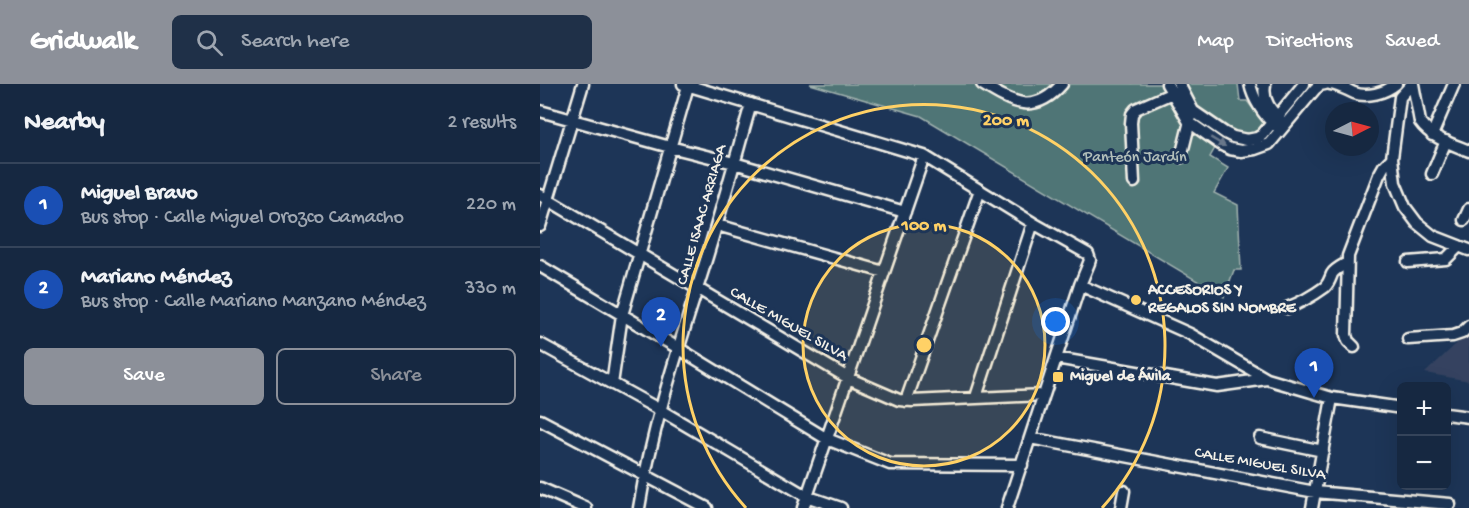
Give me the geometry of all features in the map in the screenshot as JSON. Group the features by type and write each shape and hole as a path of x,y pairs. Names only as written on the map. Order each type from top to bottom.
{"street":[{"path":"540,226 544,197 583,84"},
{"path":"982,84 1007,99 1026,103 1046,100 1062,84"},
{"path":"1250,84 1254,98 1279,123"},
{"path":"1263,84 1265,99 1279,123"},
{"path":"1177,87 1189,122 1220,144 1241,151 1255,150 1269,144 1296,89 1304,84"},
{"path":"1177,87 1193,111 1225,133 1242,140 1262,135 1279,123 1315,89 1325,84"},
{"path":"1330,84 1366,95 1384,92 1396,84"},
{"path":"1412,84 1420,122 1432,135 1469,151"},
{"path":"1412,84 1400,98 1392,158 1395,183 1410,216 1433,236 1464,248"},
{"path":"1432,135 1454,84"},
{"path":"612,384 622,315 686,85 924,156 1086,253 1089,257 1089,263 1007,508"},
{"path":"1134,182 1132,114 1141,106 1177,87"},
{"name":"CALLE ISAAC ARRIAGA","path":"639,508 644,475 660,410 717,225 751,104"},
{"path":"540,111 905,212"},
{"path":"1181,156 1193,111"},
{"path":"1432,174 1446,141"},
{"path":"803,508 924,156"},
{"path":"1354,347 1346,335 1349,251 1379,175 1392,158"},
{"path":"906,401 980,190"},
{"name":"CALLE MIGUEL SILVA","path":"544,197 848,378 899,400 1044,395"},
{"path":"1464,220 1469,208"},
{"path":"976,397 1034,223"},
{"path":"717,225 884,272"},
{"path":"1408,262 1446,259 1464,248"},
{"path":"1287,308 1325,287 1336,269 1347,263"},
{"path":"540,266 827,439 890,464 1022,465"},
{"path":"1080,285 1190,334 1267,380 1332,398 1397,407"},
{"path":"1408,339 1453,336 1462,333 1469,326"},
{"path":"540,344 660,410 807,496 841,508"},
{"path":"1056,358 1217,386 1267,380"},
{"path":"1312,508 1332,398"},
{"path":"1451,415 1469,417"},
{"path":"540,420 707,508"},
{"name":"CALLE MIGUEL SILVA","path":"1030,438 1315,492 1450,504"},
{"path":"1260,438 1323,451"},
{"path":"540,488 586,508"},
{"path":"1121,508 1124,491"}],"shaded area":[{"path":"1469,332 1469,381 1425,373"}],"green space":[{"name":"Panteón Jardín","path":"810,84 1238,84 1240,101 1247,101 1265,124 1251,134 1225,130 1210,157 1228,168 1214,193 1238,205 1241,270 1234,270 1224,297 921,116"}],"place":[{"name":"ACCESORIOS Y REGALOS SIN NOMBRE","path":"1136,300"},
{"name":"Mariano Méndez","path":"661,347"},
{"name":"Miguel de Ávila","path":"1058,377"},
{"name":"Miguel Bravo","path":"1314,398"}]}
